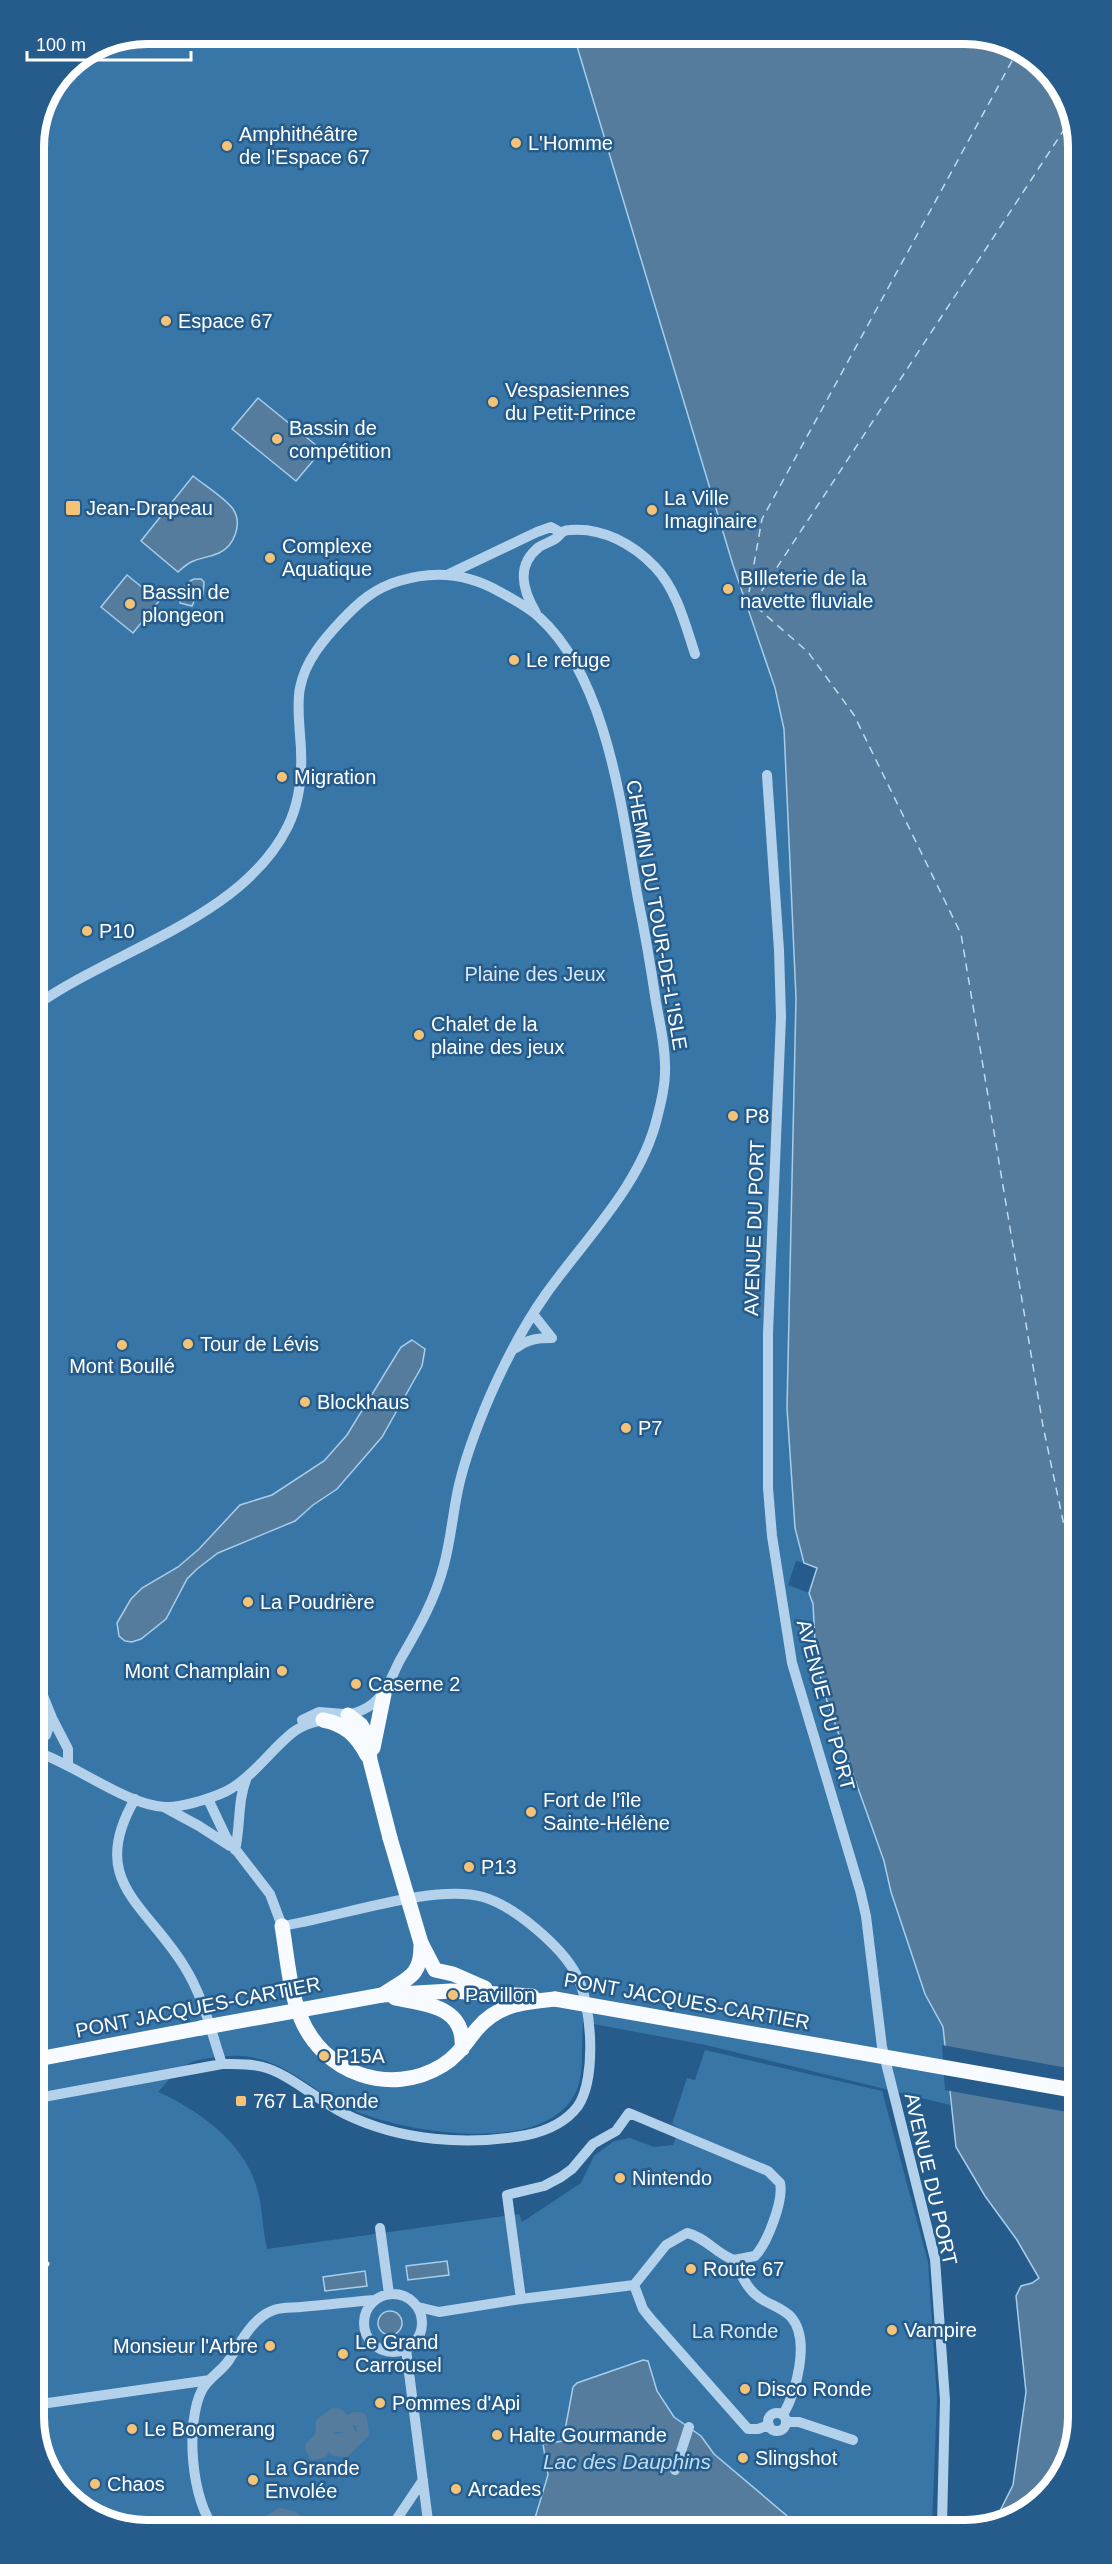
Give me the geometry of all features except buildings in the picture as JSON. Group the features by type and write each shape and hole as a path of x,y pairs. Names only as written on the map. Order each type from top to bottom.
{"main road":[{"path":"370,1760 384,1694"},
{"path":"348,1715 361,1725 367,1735 370,1760 390,1838 421,1943 435,1970 453,1974 493,1992"},
{"path":"323,1720 344,1726 360,1742 370,1760"},
{"path":"282,1926 299,2014 315,2043 333,2061 364,2077 390,2080 415,2077 429,2072 453,2058 478,2027 499,2009 517,2003 555,1999"},
{"path":"382,1995 418,1969 421,1962 421,1943"},
{"name":"PONT JACQUES-CARTIER","path":"44,2058 382,1995 434,1991 493,1992 555,1999 1068,2089"},
{"path":"382,1995 431,2006 449,2013 460,2028 462,2049"}],"street":[{"name":"CHEMIN DU TOUR-DE-L'ISLE","path":"44,1000 73,981 177,927 233,893 263,864 285,831 296,807 301,780 299,690 306,669 319,646 363,598 402,580 449,574 551,527 560,532 585,530 601,533 644,556 670,588 695,654"},
{"name":"CHEMIN DU TOUR-DE-L'ISLE","path":"384,1694 391,1676 431,1605 445,1564 459,1485 490,1397 533,1314 612,1206 646,1151 656,1125 665,1076 661,1033 646,942 611,760 590,693 579,669 568,650 537,614 525,594 524,572 527,563 537,548 555,538 560,532"},
{"name":"CHEMIN DU TOUR-DE-L'ISLE","path":"449,574 495,588 537,614"},
{"name":"AVENUE DU PORT","path":"767,775 779,950 781,1017 768,1333 768,1488 772,1536 792,1664 860,1890 868,1926 882,2047 935,2259 945,2400 942,2520"},
{"path":"514,1349 525,1341 552,1338 533,1314"},
{"path":"297,1728 365,1709 384,1694"},
{"path":"44,1698 68,1749 68,1764"},
{"path":"164,1807 208,1799 231,1790 297,1728 302,1720 319,1712 340,1712 348,1715"},
{"path":"44,1737 52,1718"},
{"path":"44,1755 68,1764 135,1799 164,1807 199,1826 235,1850"},
{"path":"235,1850 239,1803 248,1774"},
{"path":"135,1799 122,1822 117,1839 120,1878 137,1905 173,1949 193,1981 222,2064"},
{"path":"44,2097 222,2064 264,2067 346,2115 368,2124 395,2132 441,2139 490,2139 542,2131 570,2115 583,2097 590,2042 584,1990 567,1960 509,1908 483,1897 446,1893 282,1926 266,1888 226,1837 208,1799"},
{"path":"209,2520 203,2511 192,2463 197,2405 202,2390 227,2363 242,2339 259,2318 274,2309 374,2300 388,2294 402,2295 418,2307 439,2312 634,2285 654,2256 666,2245 687,2233 696,2235 727,2258 734,2260 755,2256 766,2243 781,2194 780,2183 768,2171 629,2113 616,2131 593,2144 572,2169 561,2177 544,2187 507,2195 521,2299"},
{"path":"380,2228 388,2294"},
{"path":"734,2260 753,2293 784,2310 796,2323 799,2332 802,2352 785,2418"},
{"path":"634,2285 643,2309 650,2318 748,2429 758,2429 769,2425 768,2419 778,2413 785,2418 854,2440"},
{"path":"374,2300 364,2316 366,2334 378,2348 397,2351 406,2349 419,2335 422,2326 418,2307"},
{"path":"406,2349 428,2520"},
{"path":"44,2404 210,2380"},
{"path":"675,2470 689,2427"},
{"path":"396,2520 423,2480"}],"green space":[{"path":"146,44 576,44 725,538 772,681 784,729 797,997 787,1408 795,1528 804,1563 796,1561 788,1585 809,1593 813,1604 816,1661 827,1701 884,1861 891,1892 925,1994 943,2027 950,2105 706,2045 583,2022 580,2078 575,2094 558,2114 533,2126 503,2132 470,2134 436,2131 374,2118 338,2103 290,2072 264,2060 244,2056 201,2060 184,2066 158,2092 203,2118 230,2141 241,2155 256,2185 267,2249 519,2214 522,2222 581,2183 594,2156 614,2141 630,2138 654,2147 673,2145 679,2128 672,2124 687,2078 695,2080 705,2050 882,2091 928,2262 937,2399 932,2520 139,2520 107,2513 84,2499 65,2480 49,2451 45,2438 44,2418 44,139 47,119 54,101 65,84 78,69 95,57 113,49 126,45"}],"water":[{"path":"576,44 973,44 993,47 1017,57 1043,78 1058,101 1067,126 1068,146 1068,2418 1067,2438 1051,2475 1043,2486 1028,2499 1001,2514 1013,2485 1026,2392 1016,2296 1021,2286 1039,2278 956,2147 943,2027 925,1994 891,1892 884,1861 827,1701 816,1661 813,1604 809,1593 817,1568 804,1563 795,1528 787,1408 796,998 784,729 775,688 733,565"},
{"name":"Bassin de compétition","path":"258,398 322,450 296,481 232,429"},
{"path":"193,476 233,509 237,528 233,540 224,550 194,561 178,572 141,541"},
{"name":"Bassin de plongeon","path":"127,575 159,601 133,633 101,607"},
{"path":"201,579 204,582 203,595 195,599 192,606 180,603 181,594 178,587 190,586 190,581"},
{"path":"412,1340 425,1349 422,1366 382,1437 337,1489 313,1505 295,1521 218,1553 197,1569 187,1579 166,1619 141,1639 132,1642 125,1641 119,1636 117,1623 131,1599 142,1588 178,1567 199,1549 240,1505 272,1495 324,1461 347,1435 401,1347"},
{"path":"447,2261 449,2275 408,2280 406,2266"},
{"path":"365,2271 367,2286 325,2291 323,2277"},
{"path":"390,2311 395,2312 401,2318 401,2328 395,2334 390,2335 385,2334 379,2328 378,2323 379,2318 385,2312"},
{"name":"Lac des Dauphins","path":"643,2360 648,2361 657,2391 674,2417 701,2436 714,2454 792,2520 534,2520 548,2475 543,2444 563,2441 573,2387 577,2383"}],"pier":[{"path":"942,2045 1068,2068 1068,2112 945,2090"}],"waterway":[{"path":"334,2414 339,2415 345,2422 356,2418 361,2419 363,2433 345,2451 335,2450 337,2440 348,2438 349,2432 347,2427 334,2425 330,2428 322,2452 314,2454 311,2447 321,2437 322,2423 334,2414"},
{"path":"271,2520 281,2514 293,2517 295,2520"}],"ferry route":[{"path":"749,592 762,519 1015,56"},
{"path":"1067,125 753,604 808,652 854,715 961,934 1043,1426 1068,1544"}],"place":[{"name":"L'Homme","path":"516,143"},
{"name":"Amphithéâtre de l'Espace 67","path":"227,146"},
{"name":"Espace 67","path":"166,321"},
{"name":"Vespasiennes du Petit-Prince","path":"493,402"},
{"name":"Bassin de compétition","path":"277,439"},
{"name":"Jean-Drapeau","path":"73,508"},
{"name":"La Ville Imaginaire","path":"652,510"},
{"name":"Complexe Aquatique","path":"270,558"},
{"name":"BIlleterie de la navette fluviale","path":"728,589"},
{"name":"Bassin de plongeon","path":"130,604"},
{"name":"Le refuge","path":"514,660"},
{"name":"Migration","path":"282,777"},
{"name":"P10","path":"87,931"},
{"name":"Chalet de la plaine des jeux","path":"419,1035"},
{"name":"P8","path":"733,1116"},
{"name":"Tour de Lévis","path":"188,1344"},
{"name":"Mont Boullé","path":"122,1345"},
{"name":"Blockhaus","path":"305,1402"},
{"name":"P7","path":"626,1428"},
{"name":"La Poudrière","path":"248,1602"},
{"name":"Mont Champlain","path":"282,1671"},
{"name":"Caserne 2","path":"356,1684"},
{"name":"Fort de l'île Sainte-Hélène","path":"531,1812"},
{"name":"P13","path":"469,1867"},
{"name":"Pavillon","path":"453,1995"},
{"name":"P15A","path":"324,2056"},
{"name":"767 La Ronde","path":"241,2101"},
{"name":"Nintendo","path":"620,2178"},
{"name":"Route 67","path":"691,2269"},
{"name":"Vampire","path":"892,2330"},
{"name":"Monsieur l'Arbre","path":"270,2346"},
{"name":"Le Grand Carrousel","path":"343,2354"},
{"name":"Disco Ronde","path":"745,2389"},
{"name":"Pommes d'Api","path":"380,2403"},
{"name":"Le Boomerang","path":"132,2429"},
{"name":"Halte Gourmande","path":"497,2435"},
{"name":"Slingshot","path":"743,2458"},
{"name":"La Grande Envolée","path":"253,2480"},
{"name":"Chaos","path":"95,2484"},
{"name":"Arcades","path":"456,2489"}],"park label":[{"name":"Plaine des Jeux","path":"535,974"},
{"name":"La Ronde","path":"735,2331"}]}
